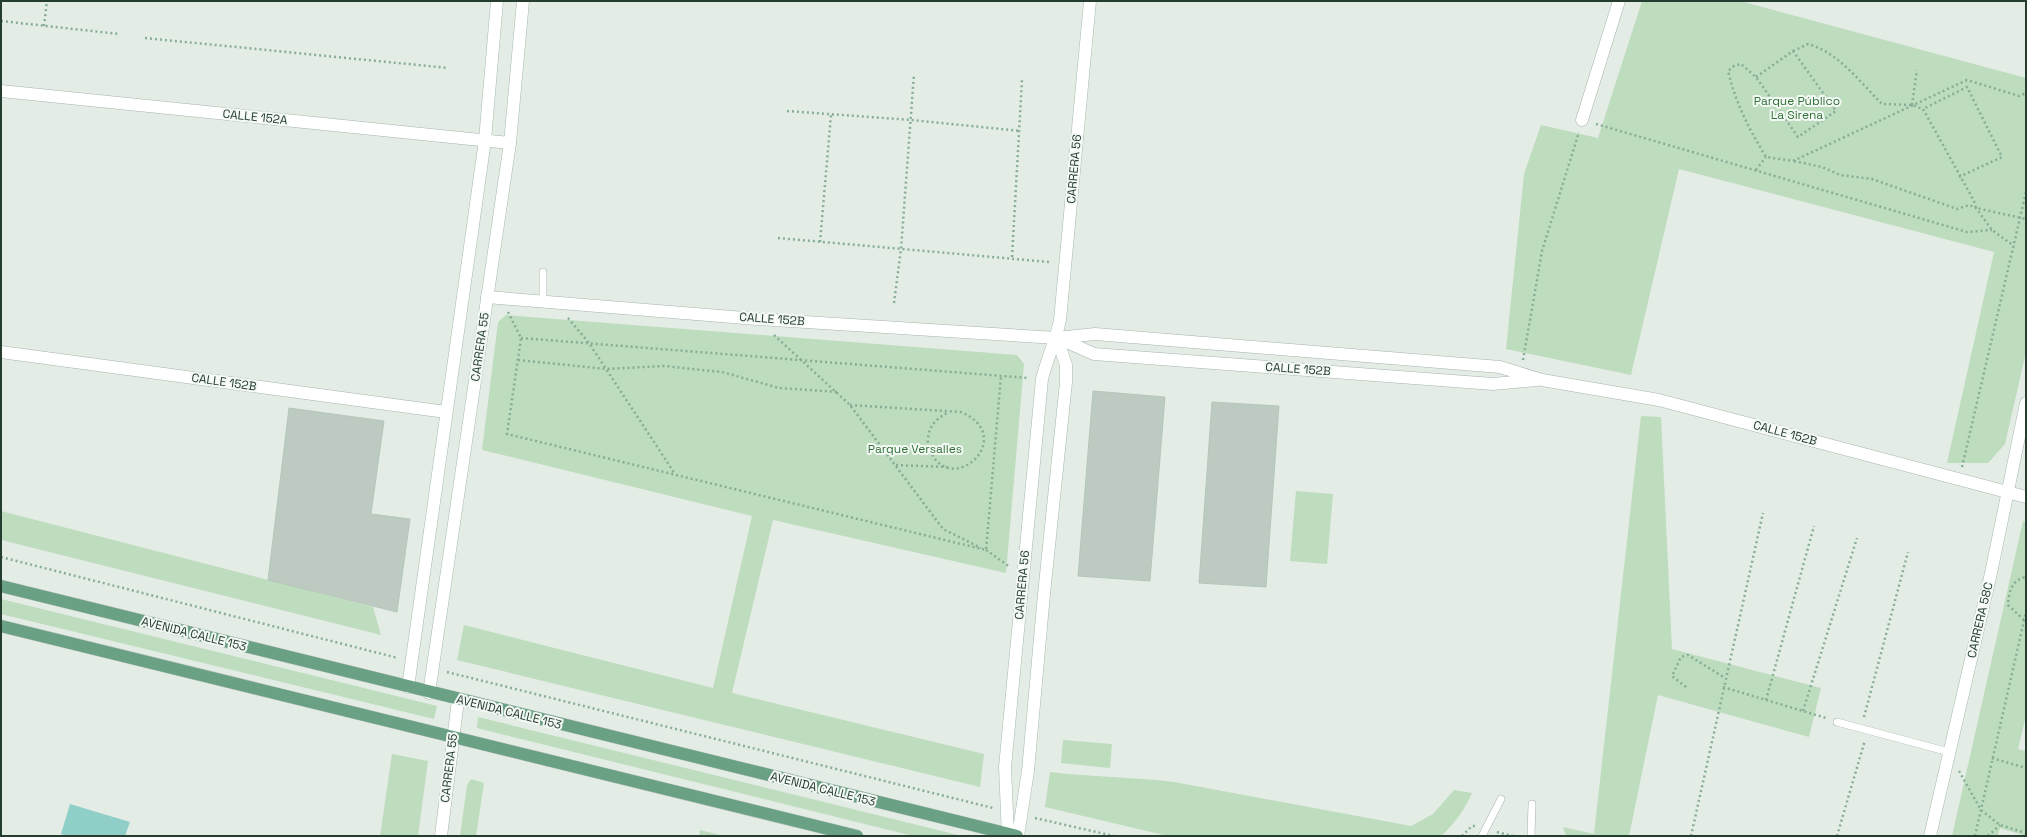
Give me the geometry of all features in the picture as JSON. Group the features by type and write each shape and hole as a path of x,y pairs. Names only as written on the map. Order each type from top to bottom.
{"main road":[{"name":"AVENIDA CALLE 153","path":"1,586 429,693 1013,835"},
{"path":"1,626 857,836"}],"street":[{"name":"CARRERA 55","path":"408,687 485,140 497,1"},
{"name":"CARRERA 55","path":"429,693 510,143 523,1"},
{"name":"CARRERA 56","path":"1013,835 1005,767 1042,379 1057,338 1061,312 1090,1"},
{"path":"1582,120 1619,1"},
{"name":"CALLE 152A","path":"1,91 510,143"},
{"name":"CALLE 152B","path":"487,297 757,318 1057,338 1095,334 1500,367 1521,372 1542,380 1660,400 2026,497"},
{"name":"CARRERA 56","path":"1013,835 1028,771 1044,594 1066,382 1066,365 1057,338"},
{"name":"CALLE 152B","path":"1057,338 1094,354 1493,384 1542,380"},
{"name":"CALLE 152B","path":"1,352 446,412"},
{"name":"CARRERA 58C","path":"1930,836 1991,573 2026,403"},
{"path":"418,611 440,614"},
{"name":"CARRERA 55","path":"441,836 458,700"}],"lane":[{"path":"543,272 543,301"},
{"path":"1838,722 1949,752"},
{"path":"1482,836 1502,799"},
{"path":"1531,836 1532,804"}],"path":[{"path":"44,26 47,1"},
{"path":"1,21 119,34"},
{"path":"145,38 448,68"},
{"path":"1756,77 1793,51 1808,44 1816,46 1840,62 1882,104 1912,105 1923,109 1959,177 1974,201 1976,208 1992,230 2014,246"},
{"path":"1793,51 1836,111 1798,137 1756,77 1741,64 1734,66 1728,71 1734,97 1750,131 1766,157 1822,167 1840,175 1872,179 1958,209 1969,205 1976,208 2026,218"},
{"path":"1912,105 1917,70"},
{"path":"894,303 901,250 914,74"},
{"path":"1012,257 1022,80"},
{"path":"1959,177 2002,156 1967,88 1967,80"},
{"path":"1793,161 1967,80 2019,96 2026,93"},
{"path":"1923,109 1967,88"},
{"path":"787,111 911,120 1020,131"},
{"path":"820,242 831,115"},
{"path":"1521,372 1542,251 1582,120 1967,232 1992,230"},
{"path":"1756,170 1766,157"},
{"path":"1959,479 2026,192"},
{"path":"778,238 901,250 1012,257 1049,262"},
{"path":"501,298 521,338 507,434 986,550"},
{"path":"556,302 589,343 675,475"},
{"path":"757,318 838,392 850,405 943,528 986,550 1023,576"},
{"path":"521,338 1042,379"},
{"path":"518,360 606,369 671,366 722,372 779,388 838,392"},
{"path":"986,550 1001,376"},
{"path":"850,405 961,412 973,417 981,426 984,438 982,452 973,462 961,468 896,465"},
{"path":"947,467 937,462 930,453 927,442 929,429 937,418 949,412"},
{"path":"1691,836 1763,513"},
{"path":"1766,700 1814,526"},
{"path":"1803,711 1857,538"},
{"path":"1837,836 1908,552"},
{"path":"1,557 381,654"},
{"path":"2024,620 2008,605 2010,590 2016,581 2026,577"},
{"path":"1975,836 2026,612"},
{"path":"1686,687 1672,676 1683,655 1688,655 1725,678"},
{"path":"500,687 988,807"},
{"path":"1723,687 1838,722"},
{"path":"1949,752 1981,810 2000,825 2026,833"},
{"path":"1992,758 2026,768"},
{"path":"1034,817 1114,836"},
{"path":"1988,836 2000,825"},
{"path":"1462,836 1472,826"},
{"path":"1500,832 1513,836"}],"green space":[{"name":"Parque Público La Sirena","path":"1642,1 1740,1 2026,78 2026,352 2005,444 1988,463 1947,463 1994,252 1679,169 1631,375 1506,349 1524,174 1541,125 1598,138"},
{"name":"Parque Versalles","path":"506,315 1017,355 1024,364 1006,573 773,520 732,693 984,754 980,787 457,660 464,625 713,688 752,516 482,450 498,322"},
{"path":"1641,416 1661,417 1672,649 1821,688 1809,737 1658,695 1629,836 1566,836 1563,827 1594,834"},
{"path":"1296,491 1333,494 1327,564 1290,561"},
{"path":"1,511 373,607 381,635 1,540"},
{"path":"2023,521 2026,522 2026,716 2018,749 2026,751 2026,836 2000,828 1998,836 1952,836"},
{"path":"1,599 437,706 434,719 1,614"},
{"path":"478,717 962,836 913,836 477,728"},
{"path":"1063,740 1112,744 1110,768 1061,763"},
{"path":"392,754 428,761 418,836 380,836"},
{"path":"1050,772 1174,782 1411,826 1433,814 1454,790 1472,793 1459,816 1441,836 1168,836 1045,807"},
{"path":"471,779 484,783 476,836 460,836 467,785"},
{"path":"700,830 724,836 699,836"}],"water":[{"path":"70,804 130,822 125,836 67,836 61,834"}],"building":[{"path":"1093,391 1165,397 1150,581 1078,576"},
{"path":"1212,402 1279,406 1266,587 1199,583"},
{"path":"289,408 384,421 371,514 410,519 397,612 268,580"}]}
